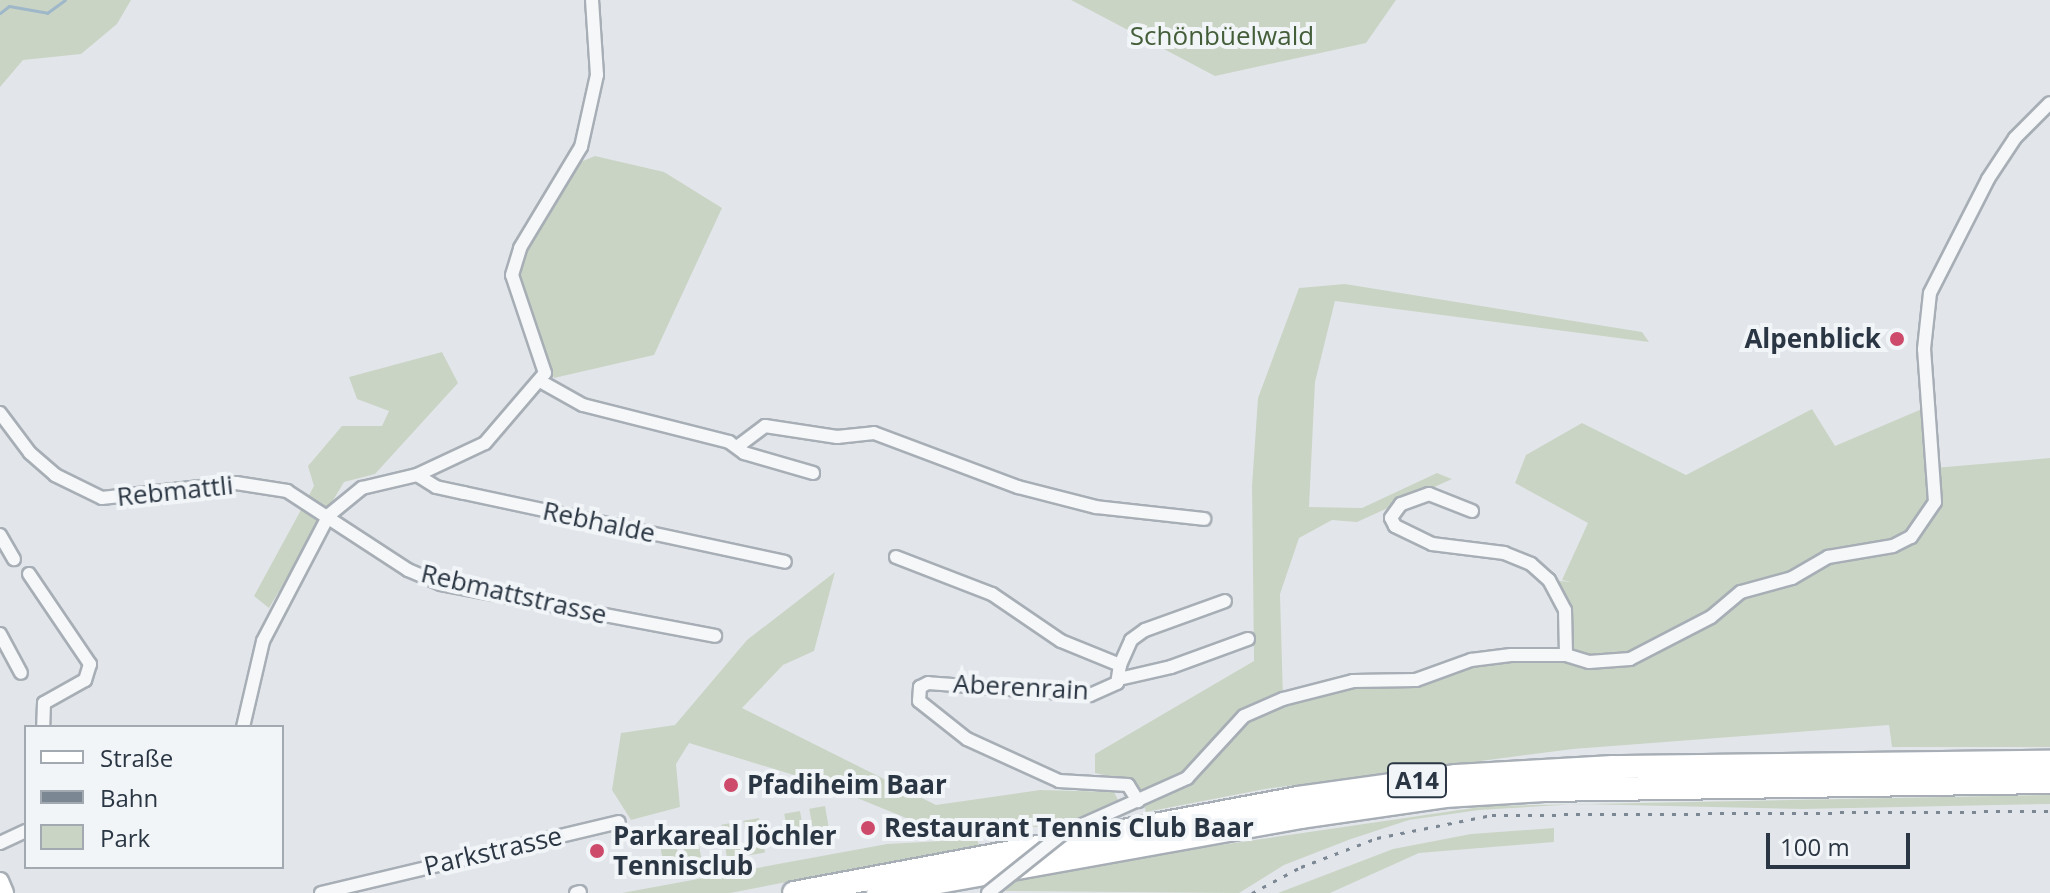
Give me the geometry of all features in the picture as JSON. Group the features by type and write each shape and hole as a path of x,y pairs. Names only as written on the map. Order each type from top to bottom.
{"highway":[{"name":"A14","path":"794,893 1298,798 1456,776 1613,767 2050,762"},
{"name":"A14","path":"878,893 1434,797 1544,790 2050,782"}],"street":[{"path":"243,725 263,641 329,515 362,488 417,475 485,443 540,381 544,364 514,293 512,275 520,248 581,147 597,75 592,0"},
{"path":"988,893 1043,845 1187,778 1244,716 1283,699 1353,681 1416,680 1471,660 1566,655 1589,662 1630,659 1711,617 1741,592 1792,578 1828,557 1893,546 1923,525 1935,502 1924,349 1930,293 1988,179 2015,138 2050,103"},
{"path":"540,381 583,405 737,447 813,473"},
{"name":"Rebmattli","path":"0,413 30,453 55,475 102,498 236,483 287,491 329,515"},
{"path":"737,447 765,426 837,437 874,433 1031,490 1096,507 1204,519"},
{"name":"Rebhalde","path":"417,475 450,490 785,562"},
{"path":"1472,511 1429,494 1401,504 1391,518 1395,526 1432,544 1504,553 1531,564 1549,580 1565,610 1566,655"},
{"name":"Rebmattstrasse","path":"329,515 408,570 441,584 715,636"},
{"path":"0,535 14,559"},
{"name":"Aberenrain","path":"896,557 992,594 1061,641 1119,672 1090,695 928,683 917,693 919,701 967,739 1059,781 1128,785 1138,801"},
{"path":"29,574 90,664 85,680 44,703 43,725"},
{"path":"1225,601 1145,630 1131,640 1119,672 1171,667 1248,639"},
{"path":"0,634 21,673"},
{"name":"Parkstrasse","path":"321,893 619,822"},
{"path":"0,843 24,832"},
{"path":"0,881 5,893"}],"green space":[{"path":"0,0 131,0 117,24 81,54 23,60 0,87"},
{"name":"Schönbüelwald","path":"1071,0 1396,0 1366,43 1215,76"},
{"path":"595,156 664,172 722,208 654,355 554,378 509,274 573,165"},
{"path":"1345,284 1642,332 1649,342 1335,301 1315,382 1309,507 1362,508 1437,473 1452,479 1357,522 1332,520 1299,538 1280,594 1283,698 1334,685 1394,681 1456,664 1566,654 1569,642 1549,580 1571,582 1562,580 1588,523 1515,483 1526,455 1582,423 1686,475 1812,409 1835,446 1929,406 1934,468 2050,458 2050,747 1892,747 1889,725 1573,749 1265,789 1146,812 1137,783 1095,773 1095,754 1254,661 1252,486 1258,398 1299,288"},
{"path":"442,352 458,383 375,474 344,482 269,608 254,596 314,486 308,466 342,426 382,426 389,411 357,399 349,377"},
{"path":"835,572 814,651 783,665 742,708 936,805 1040,790 1114,792 1118,800 1058,827 923,825 823,784 689,743 676,764 680,807 631,820 612,790 621,733 675,725 747,640"},
{"path":"2050,795 2050,804 1803,809 1583,804"},
{"path":"1573,804 1479,810 1409,820 1284,865 1239,893 1005,891 1022,874 1487,806"},
{"path":"825,806 831,840 815,843 809,809"},
{"path":"800,811 806,844 790,847 784,814"},
{"path":"759,818 765,852 749,855 743,821"},
{"path":"737,822 743,856 727,859 721,825"},
{"path":"696,828 702,862 686,865 680,831"},
{"path":"1554,828 1554,842 1419,853 1330,893 1278,893 1393,849 1471,834"},
{"path":"674,832 680,866 664,869 658,835"},
{"path":"977,839 979,845 730,893 622,893 887,844"}],"waterway":[{"path":"0,13 9,6 47,13 65,0"}],"railway":[{"path":"1252,893 1301,867 1377,838 1492,815 2050,811"}],"place":[{"name":"Alpenblick","path":"1897,339"},
{"name":"Pfadiheim Baar","path":"731,785"},
{"name":"Restaurant Tennis Club Baar","path":"868,828"},
{"name":"Parkareal Jöchler Tennisclub","path":"597,851"}]}
